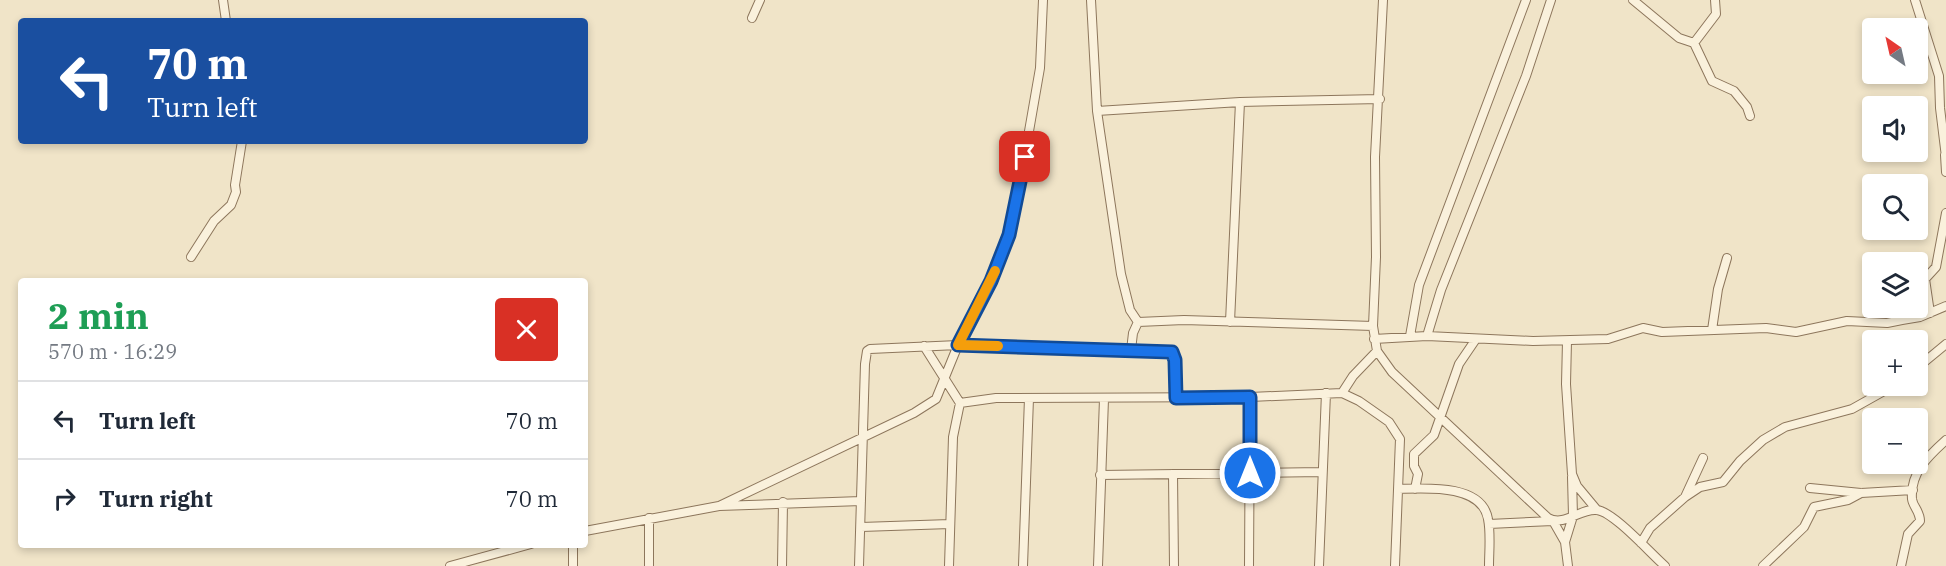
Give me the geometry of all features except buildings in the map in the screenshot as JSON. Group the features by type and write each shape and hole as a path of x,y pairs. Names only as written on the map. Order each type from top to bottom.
{"street":[{"path":"223,0 226,18"},
{"path":"752,18 760,0"},
{"path":"718,506 862,438 936,399 958,345 991,281 1013,223 1040,68 1043,0"},
{"path":"1091,0 1097,111 1121,274 1130,310 1138,322"},
{"path":"1383,0 1380,99 1375,157 1376,256 1373,326 1377,351 1392,372 1553,521 1565,542 1568,566"},
{"path":"1410,336 1419,285 1526,0"},
{"path":"1427,336 1441,290 1526,76 1551,0"},
{"path":"1633,0 1684,42 1694,43"},
{"path":"1694,43 1716,14 1715,0"},
{"path":"1915,0 1939,76 1946,172"},
{"path":"1694,43 1712,81 1734,91 1747,107 1750,116"},
{"path":"1097,111 1240,102 1380,99"},
{"path":"1230,322 1240,102"},
{"path":"191,257 214,221 231,205 236,192 235,184 242,144"},
{"path":"1930,313 1924,282 1936,267 1946,213"},
{"path":"1712,330 1718,289 1727,258"},
{"path":"1374,339 1427,336 1568,341 1618,338 1643,328 1662,332 1766,328 1796,332 1847,321 1887,323 1930,313 1946,306"},
{"path":"1131,350 1133,333 1138,322"},
{"path":"1138,322 1373,326"},
{"path":"1415,489 1418,474 1414,466 1414,454 1434,435 1459,364 1476,339"},
{"path":"1565,542 1573,516 1566,384 1568,341"},
{"path":"1928,359 1946,344"},
{"path":"859,566 867,351 877,347 958,345 1168,351 1174,354 1176,398"},
{"path":"924,346 960,403 952,437 950,566"},
{"path":"1342,393 1353,376 1377,351"},
{"path":"1319,566 1326,393"},
{"path":"960,403 996,398 1250,397 1342,393 1359,401 1396,430 1400,446 1400,489 1395,566"},
{"path":"1641,543 1654,524 1684,497 1700,487 1723,482 1740,460 1763,440 1785,427 1852,409 1875,396"},
{"path":"1249,566 1250,397"},
{"path":"1023,566 1029,398"},
{"path":"1098,566 1104,399"},
{"path":"1901,566 1908,534 1920,521 1920,512 1913,502 1913,490 1919,466 1946,440"},
{"path":"1684,497 1703,458"},
{"path":"1100,475 1322,472"},
{"path":"1173,474 1174,566"},
{"path":"1572,474 1577,486 1596,510 1632,533 1665,566"},
{"path":"1817,505 1810,488 1861,493 1913,490"},
{"path":"1400,489 1474,497 1484,506 1489,524 1489,566"},
{"path":"1817,505 1848,500 1861,493"},
{"path":"588,530 718,506 861,501"},
{"path":"782,566 783,502"},
{"path":"1763,566 1804,527 1817,505"},
{"path":"1489,524 1553,521 1596,510"},
{"path":"649,518 649,566"},
{"path":"861,527 950,524"},
{"path":"450,566 516,548"},
{"path":"573,548 573,566"}],"slow traffic":[{"path":"995,271 958,345 998,346"}],"route":[{"path":"1025,157 1013,223 1005,247 991,281 958,345 1172,352 1175,360 1176,398 1250,397 1250,473"}]}
